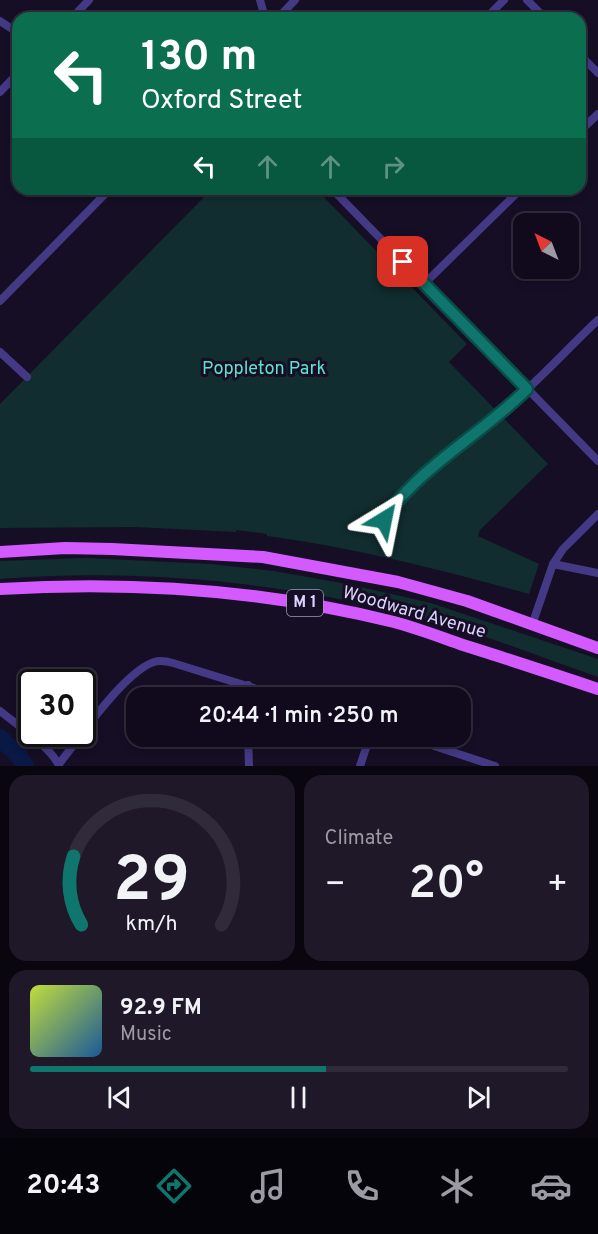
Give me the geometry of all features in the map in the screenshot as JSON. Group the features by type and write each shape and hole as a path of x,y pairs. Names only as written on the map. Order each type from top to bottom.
{"main road":[{"name":"Woodward Avenue","path":"0,552 65,548 263,557 398,582 467,602 598,648"},
{"name":"Woodward Avenue","path":"0,589 77,586 151,587 230,592 311,604 395,623 598,688"}],"street":[{"path":"78,12 89,0"},
{"path":"284,12 295,0"},
{"path":"492,12 504,0"},
{"path":"527,0 539,12"},
{"path":"586,61 598,73"},
{"path":"0,92 12,80"},
{"path":"586,125 598,114"},
{"path":"0,301 104,195"},
{"path":"338,195 598,461"},
{"path":"424,284 515,195"},
{"path":"384,520 392,505 431,468 500,414 598,320"},
{"path":"0,352 27,377"},
{"path":"531,625 553,564 563,549 598,514"},
{"path":"553,564 598,573"},
{"path":"96,717 136,673 151,663 165,661 254,687"},
{"path":"0,711 44,748 59,765 72,747"},
{"path":"248,747 249,766"},
{"path":"360,766 366,747"},
{"path":"437,747 495,766"}],"green space":[{"name":"Poppleton Park","path":"206,195 322,195 467,344 449,362 548,464 480,530 478,536 539,564 529,594 366,553 236,530 236,532 136,527 0,528 0,404"},
{"path":"86,558 211,564 274,571 352,585 431,603 598,659 598,677 439,622 314,594 262,586 158,577 105,575 0,579 0,561"}],"waterway":[{"path":"0,738 18,755 25,766"}],"route":[{"path":"384,520 392,505 431,468 500,414 527,389 403,262"}]}
